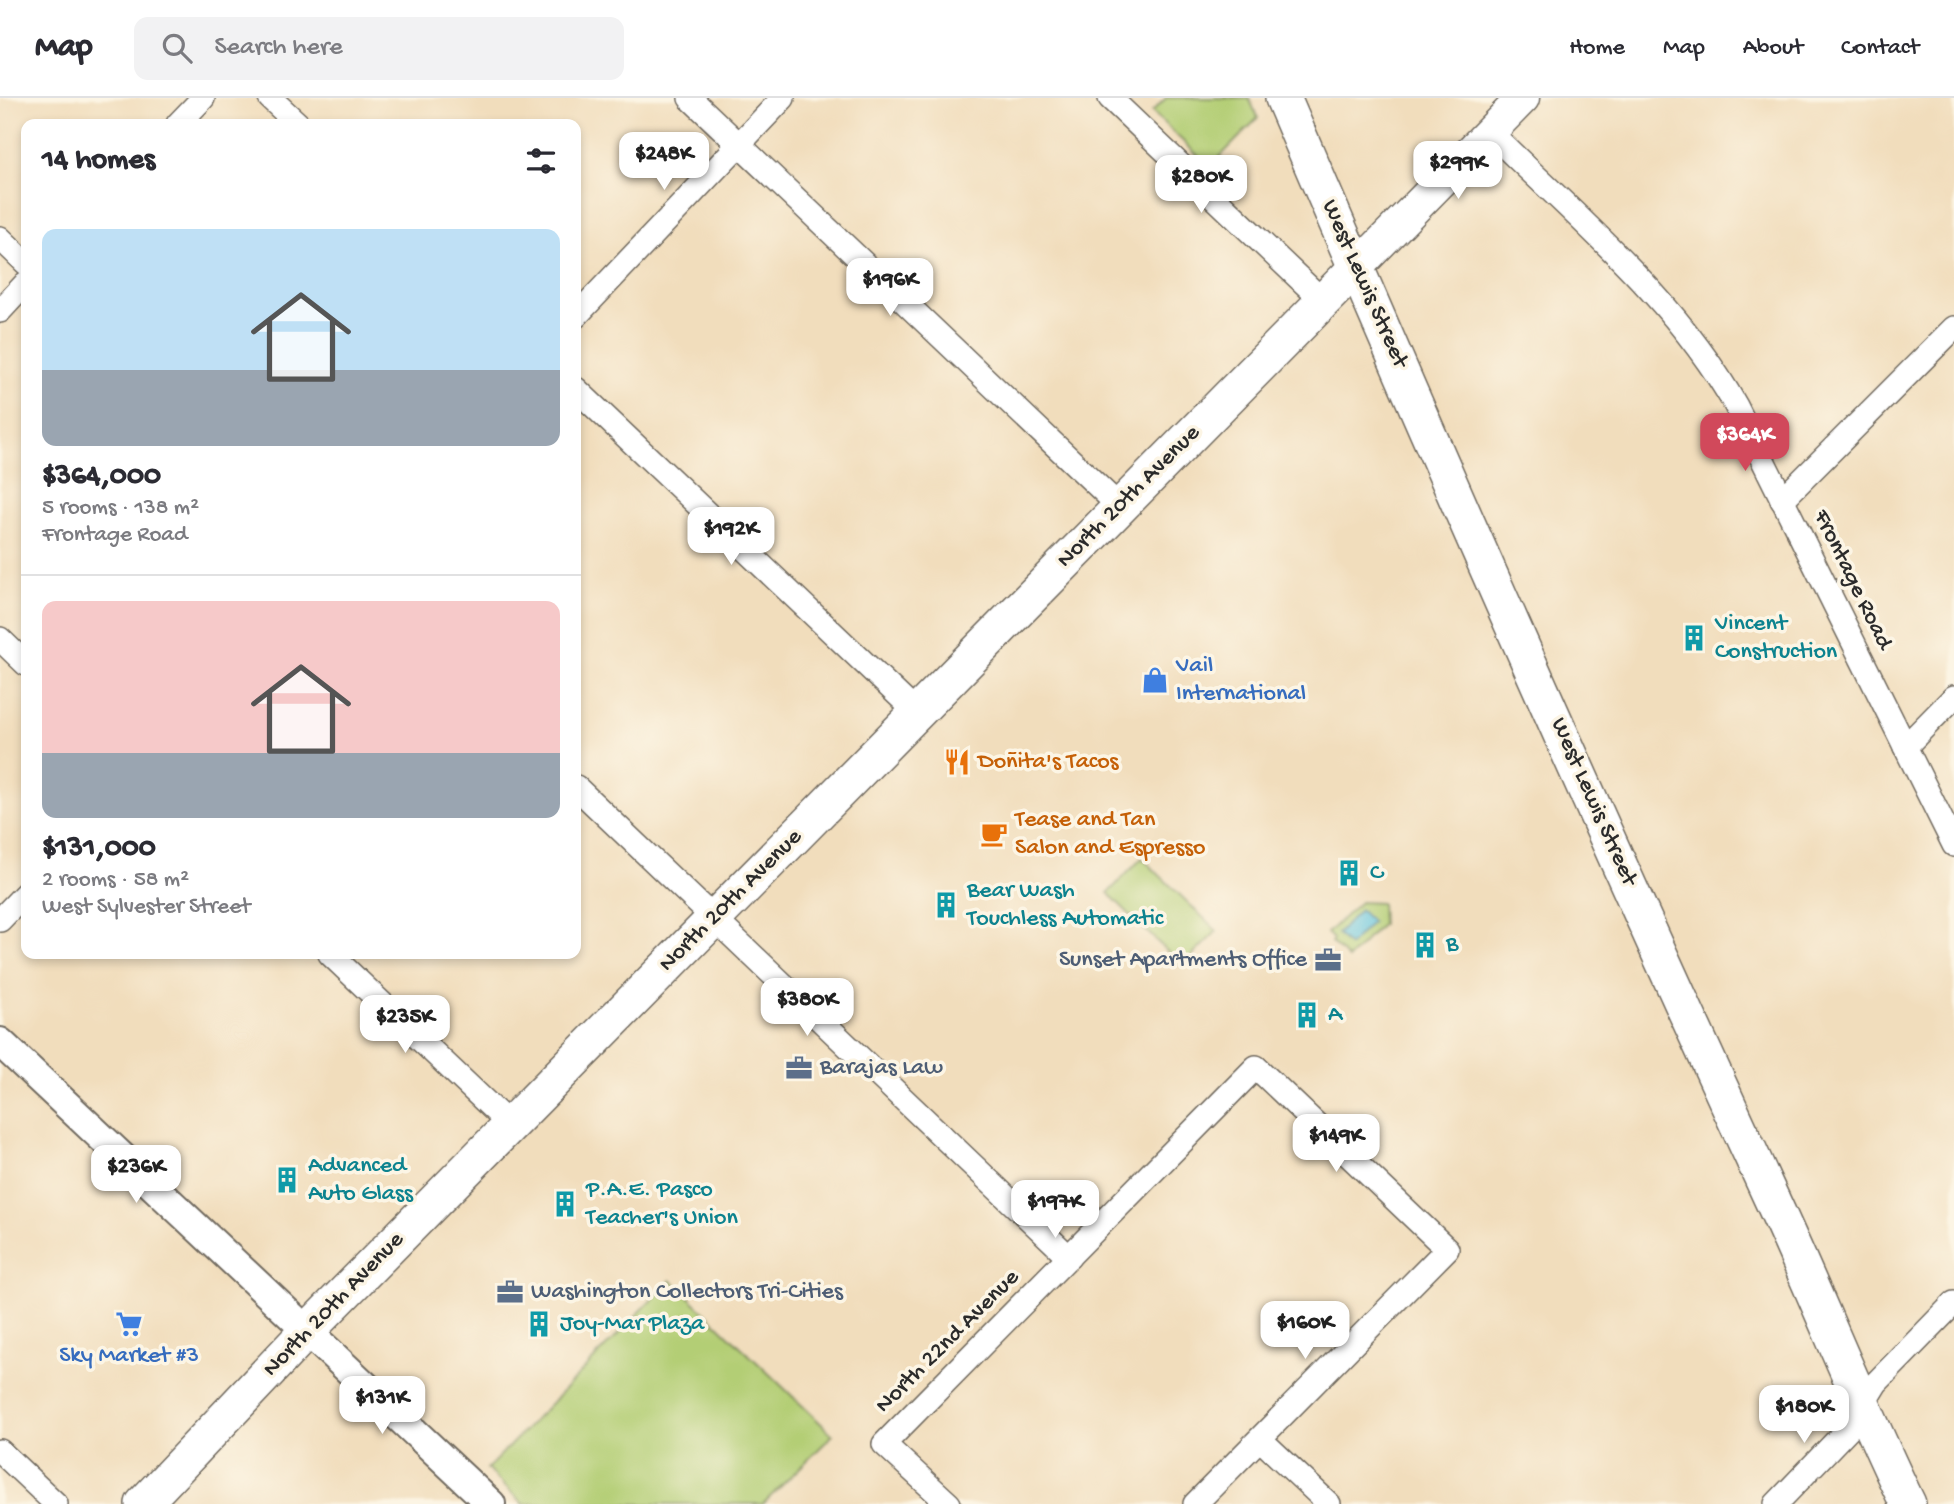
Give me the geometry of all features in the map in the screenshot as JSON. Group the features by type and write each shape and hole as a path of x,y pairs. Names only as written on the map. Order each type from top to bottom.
{"main road":[{"name":"West Lewis Street","path":"1283,98 1677,995 1802,1266 1861,1407 1908,1504"},
{"path":"1356,268 1523,98"},
{"name":"North 20th Avenue","path":"143,1504 306,1332 1356,268"}],"street":[{"path":"183,119 203,98"},
{"path":"270,98 293,119"},
{"path":"690,98 1120,507"},
{"path":"581,311 783,98"},
{"path":"1110,98 1323,301"},
{"name":"Frontage Road","path":"1490,132 1683,325 1725,386 1954,845"},
{"path":"0,238 21,258"},
{"path":"0,311 21,289"},
{"path":"1782,500 1954,328"},
{"path":"581,393 917,713"},
{"path":"0,639 21,659"},
{"path":"1905,747 1954,697"},
{"path":"581,792 1069,1256"},
{"path":"0,920 21,898"},
{"path":"335,959 510,1125"},
{"path":"0,1042 491,1504"},
{"name":"North 22nd Avenue","path":"948,1504 884,1444 1256,1067 1447,1249 1259,1438"},
{"path":"1776,1504 1836,1443 1876,1383 1954,1303"},
{"path":"1195,1504 1259,1438 1329,1504"},
{"path":"0,1451 56,1504"}],"green space":[{"path":"1166,98 1249,98 1258,118 1210,167 1152,112"},
{"path":"1142,858 1217,931 1182,966 1108,893"},
{"path":"1360,902 1381,903 1382,924 1348,959 1331,942 1333,939 1327,933"},
{"path":"671,1280 833,1435 763,1504 523,1504 487,1469"}],"water":[{"path":"1360,910 1372,922 1349,946 1337,934"}],"place":[{"name":"Vincent Construction","path":"1694,638"},
{"name":"Vail International","path":"1155,680"},
{"name":"Doñita's Tacos","path":"957,762"},
{"name":"Tease and Tan Salon and Espresso","path":"994,834"},
{"name":"C","path":"1349,873"},
{"name":"Bear Wash Touchless Automatic","path":"946,905"},
{"name":"B","path":"1425,945"},
{"name":"Sunset Apartments Office","path":"1328,960"},
{"name":"A","path":"1307,1015"},
{"name":"Barajas Law","path":"799,1068"},
{"name":"Advanced Auto Glass","path":"287,1180"},
{"name":"P.A.E. Pasco Teacher's Union","path":"565,1204"},
{"name":"Washington Collectors Tri-Cities","path":"510,1292"},
{"name":"Sky Market #3","path":"129,1324"},
{"name":"Joy-Mar Plaza","path":"539,1324"}]}
